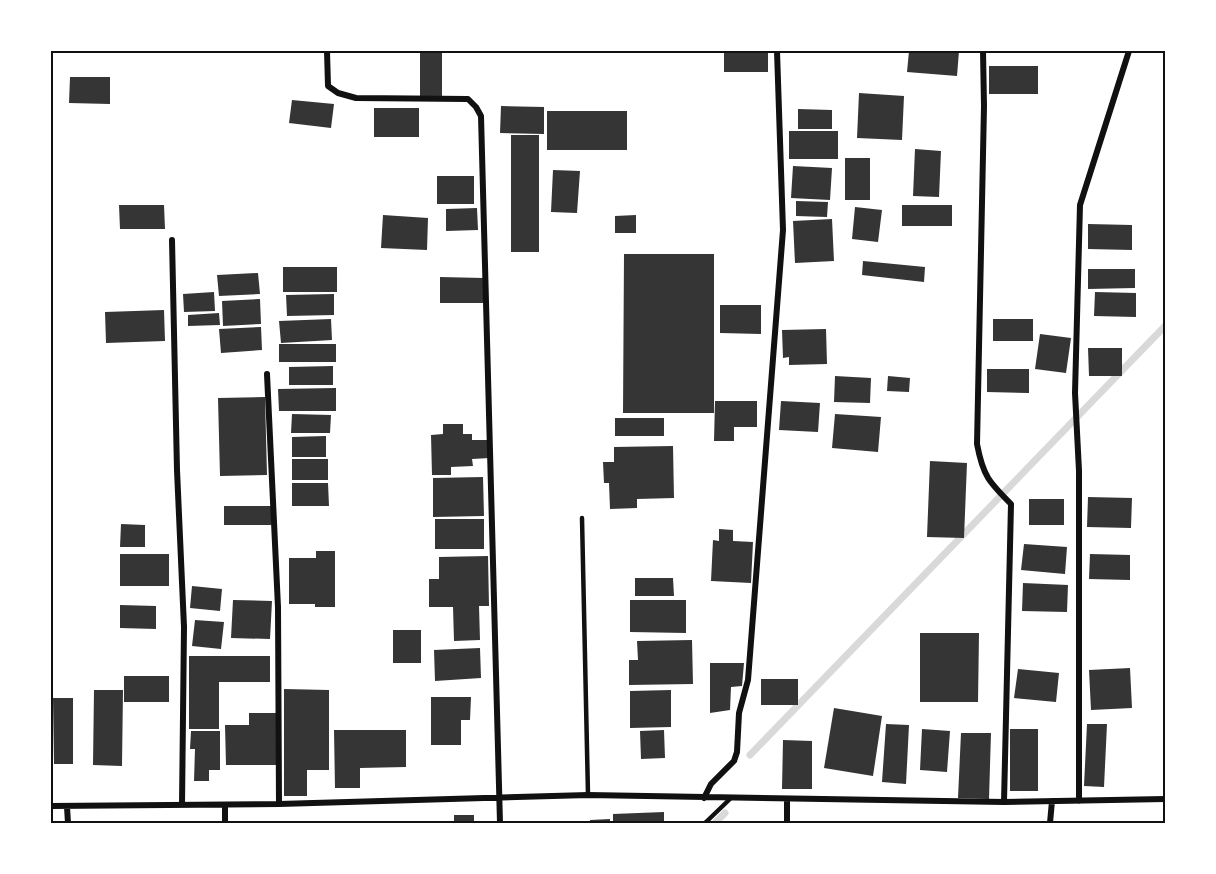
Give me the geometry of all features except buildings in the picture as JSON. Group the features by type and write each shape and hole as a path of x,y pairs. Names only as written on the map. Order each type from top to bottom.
{"street":[{"path":"327,51 328,86 339,93 356,98 468,99 482,116 500,823"},
{"path":"704,798 711,784 734,761 737,752 739,713 748,680 783,230 777,51"},
{"path":"983,51 984,106 977,444 981,465 988,481 1011,504 1004,802"},
{"path":"1079,801 1079,471 1075,393 1080,205 1130,51"},
{"path":"172,240 177,470 184,627 182,805"},
{"path":"267,374 278,607 279,804"},
{"path":"51,806 279,804 588,795 1004,802 1165,799"},
{"path":"787,823 788,799"},
{"path":"1050,823 1052,801"},
{"path":"225,805 225,823"},
{"path":"67,807 68,823"}],"lane":[{"path":"582,518 588,795"},
{"path":"705,823 731,798"}],"waterway":[{"path":"750,755 1165,326"},
{"path":"715,823 725,813"}]}
